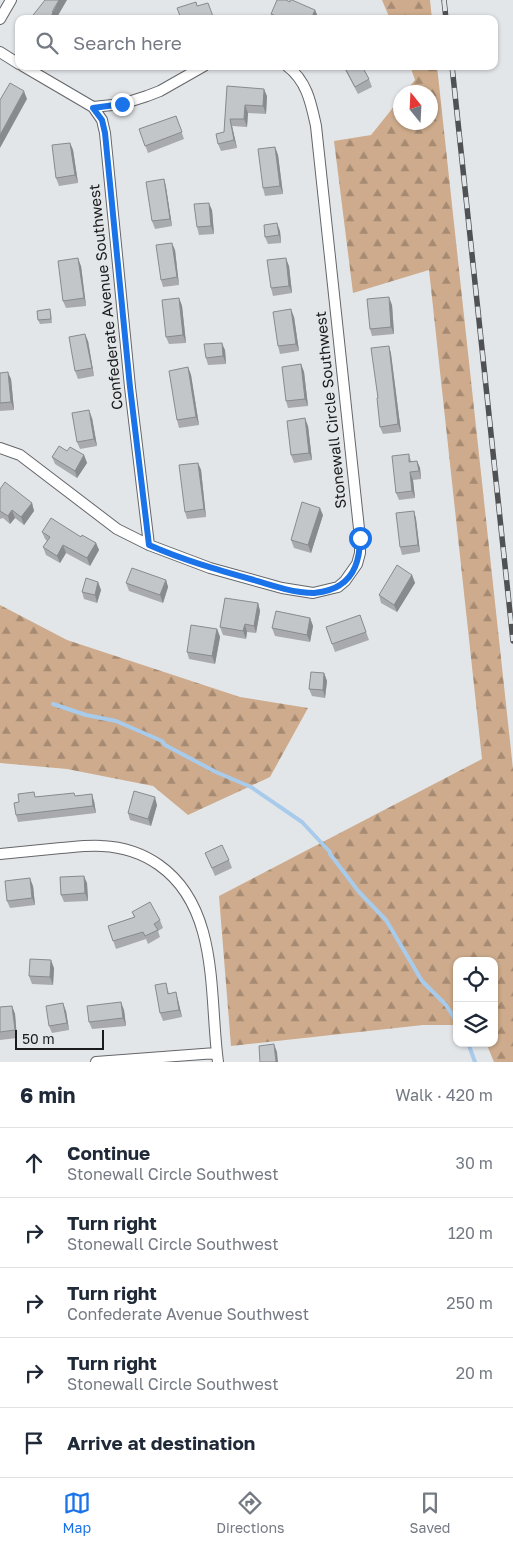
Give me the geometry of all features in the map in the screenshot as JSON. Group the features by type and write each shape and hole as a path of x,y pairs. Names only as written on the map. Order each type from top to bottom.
{"street":[{"path":"0,19 11,0"},
{"path":"0,52 15,61"},
{"path":"30,70 93,108 122,104 147,96 160,91 197,70"},
{"name":"Stonewall Circle Southwest","path":"0,448 20,455 117,529 172,555 282,588 313,593 338,587 345,581 357,564 360,553 360,538 316,126 306,88 291,70"},
{"name":"Confederate Avenue Southwest","path":"93,108 102,120 105,133 130,387 149,545"},
{"path":"0,854 102,846 127,849 148,857 169,872 193,903 202,928 209,964 217,1057 96,1062"}],"green space":[{"path":"382,0 430,0 432,15 388,15"},
{"path":"411,70 437,70 513,769 513,1062 494,1062 488,1047 498,1047 498,957 453,957 453,1025 423,1025 231,1046 219,896 482,759 429,270 353,293 334,141 371,135 393,108 393,130 438,130 438,85 411,85 415,80"},
{"path":"0,605 67,640 240,697 308,708 270,777 188,815 153,786 67,769 0,763"}],"building":[{"path":"45,0 59,0 52,15 33,15"},
{"path":"277,0 290,2 292,0 315,10 313,15 271,14"},
{"path":"196,2 197,6 208,3 212,15 180,15 177,8"},
{"path":"346,70 364,70 369,79 355,87"},
{"path":"10,83 24,91 0,135 0,100"},
{"path":"227,86 264,89 263,106 245,105 244,119 230,119 234,140 218,144 216,134 224,132"},
{"path":"176,116 182,132 145,146 139,129"},
{"path":"70,143 75,175 56,178 52,145"},
{"path":"275,147 280,186 263,188 258,149"},
{"path":"164,179 170,219 152,221 146,182"},
{"path":"209,203 211,226 197,227 194,204"},
{"path":"277,223 279,235 265,237 264,225"},
{"path":"172,243 177,277 161,280 156,245"},
{"path":"78,258 84,298 63,301 58,261"},
{"path":"286,258 289,286 271,288 267,260"},
{"path":"389,297 391,327 370,329 367,299"},
{"path":"179,298 183,335 166,337 162,300"},
{"path":"50,309 51,319 38,320 37,311"},
{"path":"291,309 296,344 278,346 273,312"},
{"path":"85,334 92,368 75,371 69,337"},
{"path":"222,343 223,356 206,358 204,344"},
{"path":"389,346 398,424 380,427 371,348"},
{"path":"301,364 305,399 286,401 282,367"},
{"path":"188,367 196,417 177,420 169,371"},
{"path":"8,372 11,402 0,403 0,373"},
{"path":"89,410 94,439 77,442 72,413"},
{"path":"305,418 309,453 291,455 287,421"},
{"path":"59,446 67,451 70,447 84,455 75,471 52,457"},
{"path":"409,454 409,462 417,461 419,471 410,472 412,491 396,493 392,456"},
{"path":"198,463 204,509 185,512 179,465"},
{"path":"5,482 32,503 21,517 12,510 8,516 0,511 0,489"},
{"path":"302,502 320,508 308,545 291,540"},
{"path":"414,511 418,545 400,547 396,513"},
{"path":"51,518 81,537 82,535 96,543 87,558 63,545 57,556 43,547 50,537 42,532"},
{"path":"397,565 412,575 394,605 379,595"},
{"path":"132,568 166,580 160,595 126,583"},
{"path":"86,578 98,582 95,595 82,592"},
{"path":"225,598 258,603 254,626 245,624 243,631 220,627"},
{"path":"276,611 310,618 307,635 272,628"},
{"path":"360,615 366,632 332,644 326,627"},
{"path":"191,625 217,629 212,656 187,652"},
{"path":"311,672 324,673 323,690 309,689"},
{"path":"134,791 155,797 148,819 128,813"},
{"path":"34,792 35,797 74,793 75,796 92,794 93,806 16,815 14,803 19,802 18,794"},
{"path":"222,845 229,860 212,868 205,853"},
{"path":"84,876 85,893 61,895 60,877"},
{"path":"30,878 32,898 7,901 5,881"},
{"path":"150,902 160,920 154,924 158,930 145,936 143,932 113,941 108,926 135,917 132,912"},
{"path":"30,959 51,960 50,977 29,976"},
{"path":"166,983 168,994 176,992 179,1010 160,1013 155,985"},
{"path":"121,1002 123,1018 89,1022 87,1006"},
{"path":"63,1003 67,1023 49,1026 46,1006"},
{"path":"12,1006 15,1030 0,1032 0,1007"},
{"path":"274,1044 276,1062 260,1062 259,1046"}],"waterway":[{"path":"53,704 86,715 116,721 162,741 165,745 216,772 251,787 302,822 330,852 359,892 386,920 422,981 446,1005 453,1016"},
{"path":"469,1047 475,1062"}],"railway":[{"path":"444,0 446,15"},
{"path":"452,70 513,641"}],"route":[{"path":"122,104 93,108 102,120 105,133 130,387 149,545 210,568 282,588 313,593 338,587 345,581 357,564 360,553 360,538"}]}
